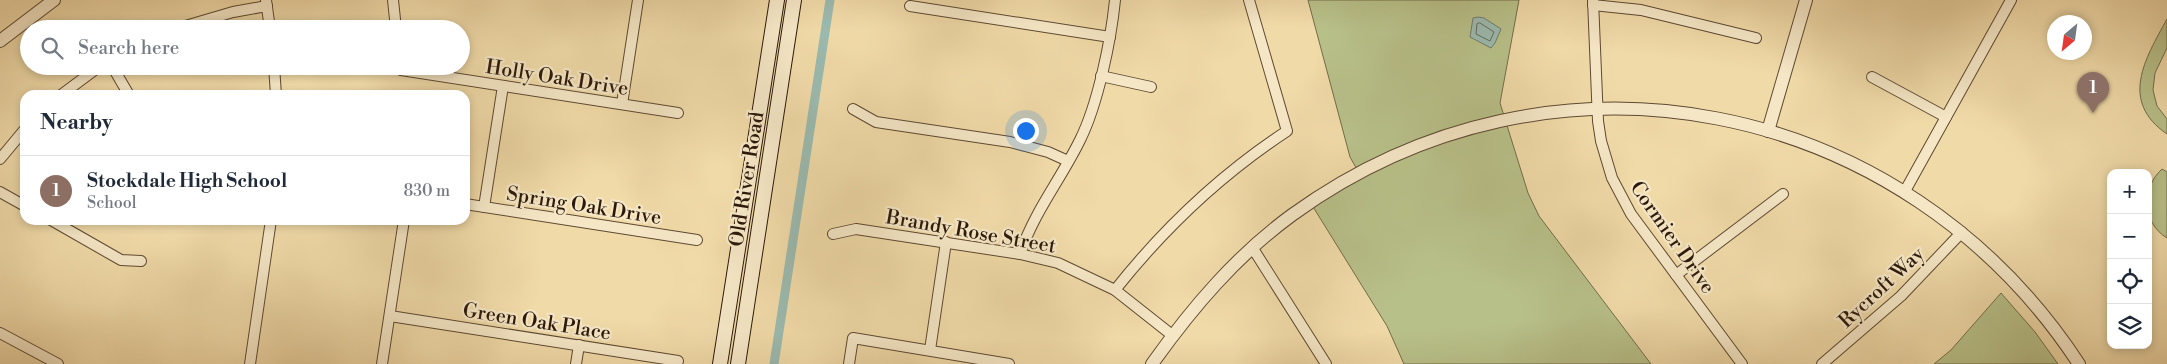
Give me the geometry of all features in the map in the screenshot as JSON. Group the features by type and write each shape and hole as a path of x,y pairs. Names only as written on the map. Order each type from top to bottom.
{"main road":[{"name":"Old River Road","path":"720,364 776,0"},
{"name":"Old River Road","path":"738,364 794,0"}],"street":[{"path":"28,20 54,0"},
{"path":"392,0 395,20"},
{"path":"622,104 638,0"},
{"path":"1020,254 1035,217 1089,121 1110,37 1115,0"},
{"path":"1115,290 1140,259 1184,211 1233,168 1287,131 1249,0"},
{"path":"1768,130 1806,0"},
{"path":"1904,191 2011,0"},
{"path":"206,20 267,3 269,20"},
{"path":"1593,3 1641,10 1756,38"},
{"name":"Cormier Drive","path":"1593,3 1598,110 1606,159 1620,196 1631,214 1742,364"},
{"path":"910,6 1110,37"},
{"path":"0,41 20,26"},
{"path":"68,90 88,75"},
{"path":"117,75 126,90"},
{"path":"275,75 276,90"},
{"name":"Holly Oak Drive","path":"440,75 678,113"},
{"path":"1101,76 1151,87"},
{"path":"1872,77 1946,117"},
{"path":"484,207 503,86"},
{"path":"853,109 876,122 1019,144 1068,160"},
{"path":"1152,364 1172,335 1205,294 1252,247 1320,196 1359,174 1405,152 1468,130 1506,120 1560,112 1598,110 1674,112 1731,121 1768,130 1840,157 1904,191 1962,232 2022,289 2047,318 2079,364"},
{"path":"0,159 20,135"},
{"path":"0,192 20,203"},
{"path":"1676,275 1783,194"},
{"name":"Spring Oak Drive","path":"470,205 697,240"},
{"path":"59,225 121,260 141,261"},
{"path":"250,364 271,225"},
{"path":"382,364 403,225"},
{"name":"Brandy Rose Street","path":"834,234 856,229 1020,254 1058,263 1115,290 1172,335"},
{"name":"Rycroft Way","path":"1822,364 1901,296 1962,232"},
{"path":"930,350 946,242"},
{"path":"1252,247 1326,364"},
{"name":"Green Oak Place","path":"390,316 678,360"},
{"path":"0,333 58,364"},
{"path":"849,364 853,338 1009,364"},
{"path":"576,364 579,345"}],"green space":[{"path":"1308,0 1519,0 1500,103 1528,193 1539,216 1651,364 1404,364 1387,326 1310,202 1359,173 1350,157"},
{"path":"2167,19 2167,48 2155,73 2153,90 2157,106 2167,119 2167,134 2152,121 2144,108 2140,94 2145,64"},
{"path":"2162,169 2167,172 2167,238 2159,232 2152,222 2152,182"},
{"path":"2001,293 2035,332 2058,364 1934,364 1951,350"}],"water":[{"path":"1473,18 1484,18 1501,29 1491,48 1470,37"}],"waterway":[{"path":"774,364 830,0"}],"place":[{"name":"Stockdale High School","path":"2093,113"}]}
